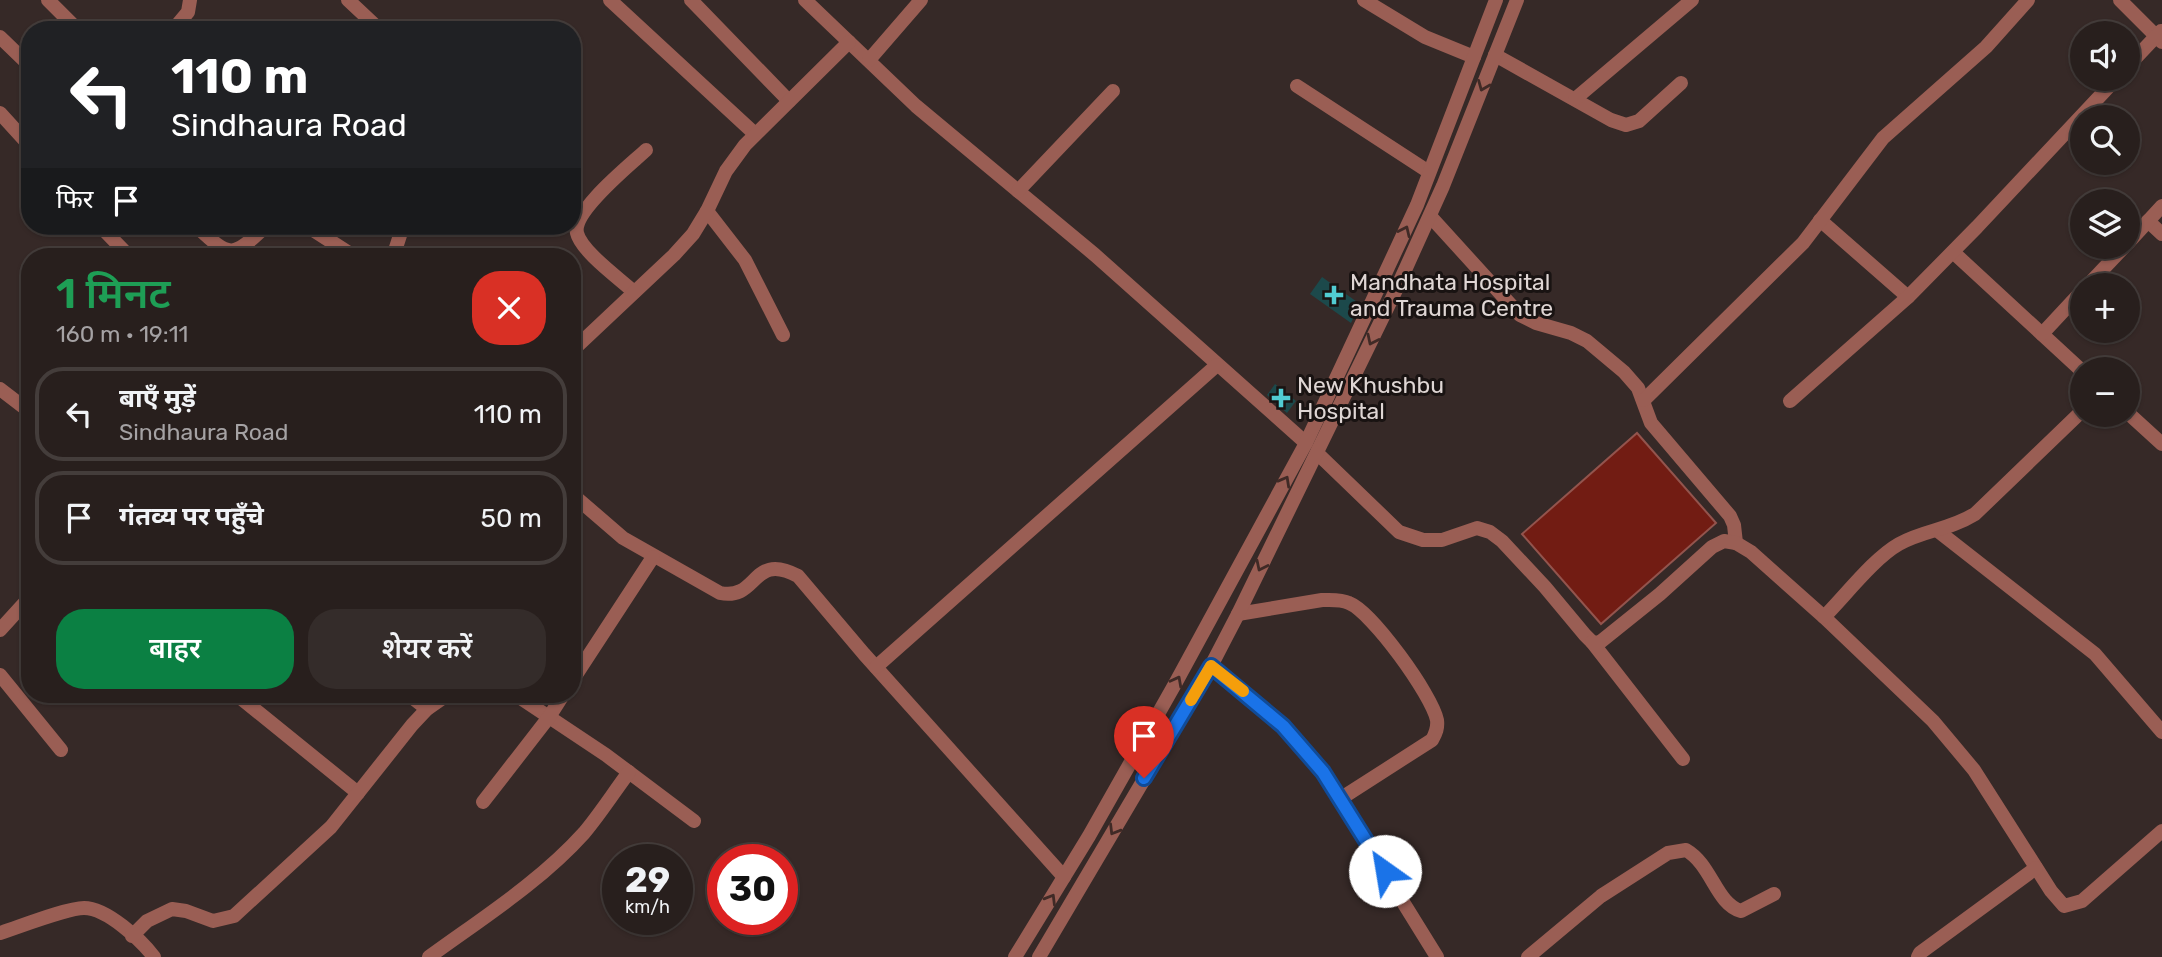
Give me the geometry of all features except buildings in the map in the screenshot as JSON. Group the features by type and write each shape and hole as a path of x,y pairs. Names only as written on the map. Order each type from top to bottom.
{"street":[{"path":"48,0 69,21"},
{"path":"180,21 188,12 190,0"},
{"path":"348,0 370,21"},
{"path":"610,0 755,134"},
{"path":"691,0 789,101"},
{"path":"804,0 916,106 1095,255 1311,448 1399,533 1423,540 1442,540 1477,528 1490,532 1502,541 1592,642 1683,758"},
{"path":"869,60 921,0"},
{"path":"1364,0 1425,37 1474,57"},
{"path":"1039,957 1211,666 1238,614 1417,205 1490,22 1496,0"},
{"path":"1015,957 1064,877 1311,448 1430,216 1517,0"},
{"path":"1575,99 1691,0"},
{"path":"1644,400 1803,243 1883,138 1986,47 2028,0"},
{"path":"2120,0 2160,36 2140,55"},
{"path":"0,37 21,57"},
{"path":"581,342 693,234 726,171 755,134 849,42"},
{"path":"1495,55 1611,120 1626,125 1639,121 1681,83"},
{"path":"1297,86 1429,172"},
{"path":"1018,191 1113,91"},
{"path":"1790,401 1908,297 2105,91"},
{"path":"0,113 21,136"},
{"path":"581,216 590,203 646,150"},
{"path":"2140,230 2162,206"},
{"path":"707,211 745,260 783,335"},
{"path":"1430,216 1520,315 1587,341 1624,372 1638,388 1651,423 1730,516 1736,543"},
{"path":"1821,220 1908,297"},
{"path":"2148,221 2162,234"},
{"path":"109,235 121,248"},
{"path":"206,235 222,248"},
{"path":"243,248 258,235"},
{"path":"321,235 341,248"},
{"path":"578,235 582,243 634,292"},
{"path":"1953,252 2070,360"},
{"path":"2099,273 2113,259"},
{"path":"2042,334 2070,304"},
{"path":"876,667 1217,365"},
{"path":"0,389 21,405"},
{"path":"1824,617 1897,545 1958,524 1975,514 2070,423"},
{"path":"2140,424 2162,444"},
{"path":"581,502 623,538 720,593 740,593 763,571 775,568 798,576 1064,877"},
{"path":"1938,531 2095,654 2162,732"},
{"path":"1592,642 1606,640 1712,547 1724,541 1736,543 1751,552 1824,617 1933,721 1974,770 2058,902 2064,906 2072,906 2082,901 2162,831"},
{"path":"581,667 653,557"},
{"path":"1238,614 1322,600 1350,603 1365,612 1382,631 1432,706 1437,721 1437,730 1432,740 1340,799"},
{"path":"0,630 21,607"},
{"path":"1211,666 1283,726 1323,772 1437,957"},
{"path":"0,675 21,701"},
{"path":"23,703 61,750"},
{"path":"247,703 359,793"},
{"path":"419,703 427,709"},
{"path":"132,936 147,921 172,909 213,921 234,916 331,827 427,709 436,703"},
{"path":"528,703 629,772 694,821"},
{"path":"482,802 558,703"},
{"path":"437,955 563,854 584,832 629,772"},
{"path":"1528,957 1601,896 1668,853 1679,850 1686,850 1705,866 1720,894 1734,909 1741,911 1774,894"},
{"path":"1918,957 2036,868"},
{"path":"0,933 83,908 101,911 154,957"}],"shaded area":[{"path":"1637,433 1716,523 1601,624 1522,534"}],"slow traffic":[{"path":"1191,700 1211,666 1243,691"}],"place":[{"name":"Mandhata Hospital and Trauma Centre","path":"1334,295"},
{"name":"New Khushbu Hospital","path":"1281,398"}],"route":[{"path":"1144,778 1211,666 1283,726 1323,772 1385,871"}]}
